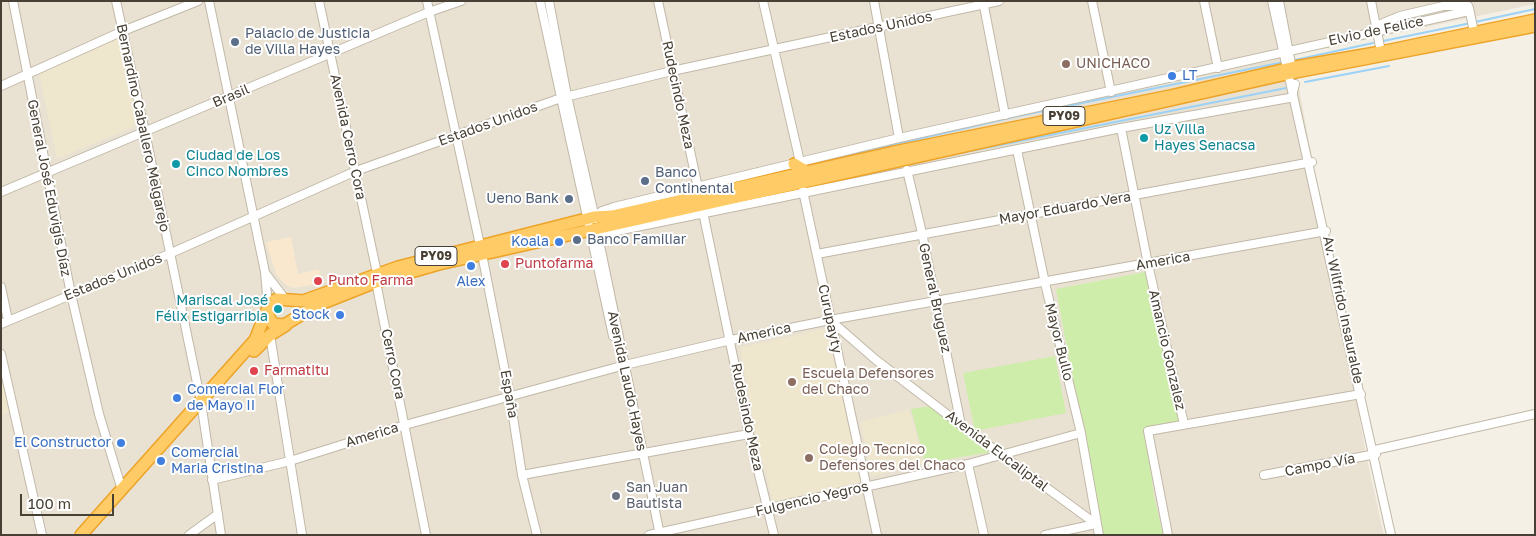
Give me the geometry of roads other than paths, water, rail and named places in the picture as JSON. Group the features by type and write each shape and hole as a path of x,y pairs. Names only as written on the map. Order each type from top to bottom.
{"highway":[{"name":"PY09","path":"593,225 612,216 809,173 903,150 1535,20"},
{"name":"PY09","path":"81,535 256,340 268,308 273,301 303,301 377,277 481,249 1290,70 1535,26"},
{"path":"797,163 809,173"},
{"name":"PY09","path":"201,402 217,390 270,335 318,306 377,277"},
{"path":"268,308 268,318 273,324 280,326 289,322 294,312 286,300"}],"street":[{"name":"General José Eduvigis Díaz","path":"14,1 26,75 70,294 99,414 122,490"},
{"name":"Bernardino Caballero Melgarejo","path":"116,1 146,132 169,254 201,402 221,535"},
{"path":"1,86 123,31 198,1"},
{"path":"209,1 252,217 266,272 268,308"},
{"name":"Avenida Cerro Cora","path":"319,1 377,277"},
{"name":"España","path":"427,1 481,249 510,397 522,475 537,535"},
{"name":"Brasil","path":"1,192 46,171 146,132 330,53 429,12 461,1"},
{"path":"540,1 593,225 657,534"},
{"path":"549,1 564,97"},
{"name":"Rudecindo Meza","path":"658,1 698,188"},
{"path":"763,1 797,163"},
{"path":"874,1 898,138"},
{"name":"Estados Unidos","path":"5,322 169,254 356,172 456,134 564,97 672,71 999,1"},
{"path":"1092,1 1111,92"},
{"path":"1204,1 1218,68"},
{"path":"1272,1 1281,41 1286,51"},
{"path":"1279,1 1290,70 1292,96 1311,162"},
{"path":"1371,1 1381,52"},
{"path":"983,3 1005,115"},
{"name":"Elvio de Felice","path":"593,225 602,211 614,207 898,138 1218,68 1377,28 1400,16 1443,6 1468,6"},
{"path":"1468,6 1474,32"},
{"name":"Av. Wilfrido Insauralde","path":"1290,70 1295,84 1360,394 1393,535"},
{"path":"1292,96 1295,84"},
{"path":"593,225 703,212 907,170 1017,150 1121,128 1280,100 1292,96"},
{"name":"Amancio Gonzalez","path":"1121,128 1148,264 1184,424"},
{"name":"Mayor Bullo","path":"1017,150 1045,283 1082,433 1099,535"},
{"name":"Mayor Eduardo Vera","path":"817,254 1311,162"},
{"name":"General Bruguez","path":"907,170 962,425"},
{"name":"Curupayty","path":"803,191 877,535"},
{"name":"Rudesindo Meza","path":"703,212 749,434 774,535"},
{"name":"America","path":"212,480 290,461 405,425 622,366 731,340 830,320 1045,283 1325,231"},
{"path":"266,272 286,300"},
{"name":"Cerro Cora","path":"377,277 426,535"},
{"path":"1,287 5,322"},
{"name":"Avenida Eucaliptal","path":"830,320 876,360 1096,524"},
{"path":"270,335 302,535"},
{"path":"1,354 42,535"},
{"path":"1168,535 1148,431 1360,394"},
{"name":"Campo Vía","path":"1264,476 1375,453 1535,414"},
{"name":"Fulgencio Yegros","path":"657,534 968,464 1082,433"},
{"path":"522,475 640,452 749,434"},
{"path":"968,464 984,535"},
{"path":"188,535 218,514"},
{"path":"1045,535 1096,524"}],"waterway":[{"path":"1475,22 1535,9"},
{"path":"1383,41 1471,23"},
{"path":"1295,60 1373,43"},
{"path":"832,159 1018,116 1284,62"},
{"path":"1305,82 1389,66"},
{"path":"935,158 1286,88"}],"place":[{"name":"Palacio de Justicia de Villa Hayes","path":"235,42"},
{"name":"UNICHACO","path":"1066,64"},
{"name":"LT","path":"1172,76"},
{"name":"Uz Villa Hayes Senacsa","path":"1144,138"},
{"name":"Ciudad de Los Cinco Nombres","path":"176,164"},
{"name":"Banco Continental","path":"645,181"},
{"name":"Ueno Bank","path":"569,199"},
{"name":"Banco Familiar","path":"577,240"},
{"name":"Koala","path":"559,242"},
{"name":"Puntofarma","path":"505,264"},
{"name":"Alex","path":"471,266"},
{"name":"Punto Farma","path":"318,281"},
{"name":"Mariscal José Félix Estigarribia","path":"278,309"},
{"name":"Stock","path":"340,315"},
{"name":"Farmatitu","path":"254,371"},
{"name":"Escuela Defensores del Chaco","path":"792,382"},
{"name":"Comercial Flor de Mayo II","path":"177,398"},
{"name":"El Constructor","path":"121,443"},
{"name":"Colegio Tecnico Defensores del Chaco","path":"809,458"},
{"name":"Comercial Maria Cristina","path":"161,461"},
{"name":"San Juan Bautista","path":"616,496"}]}
